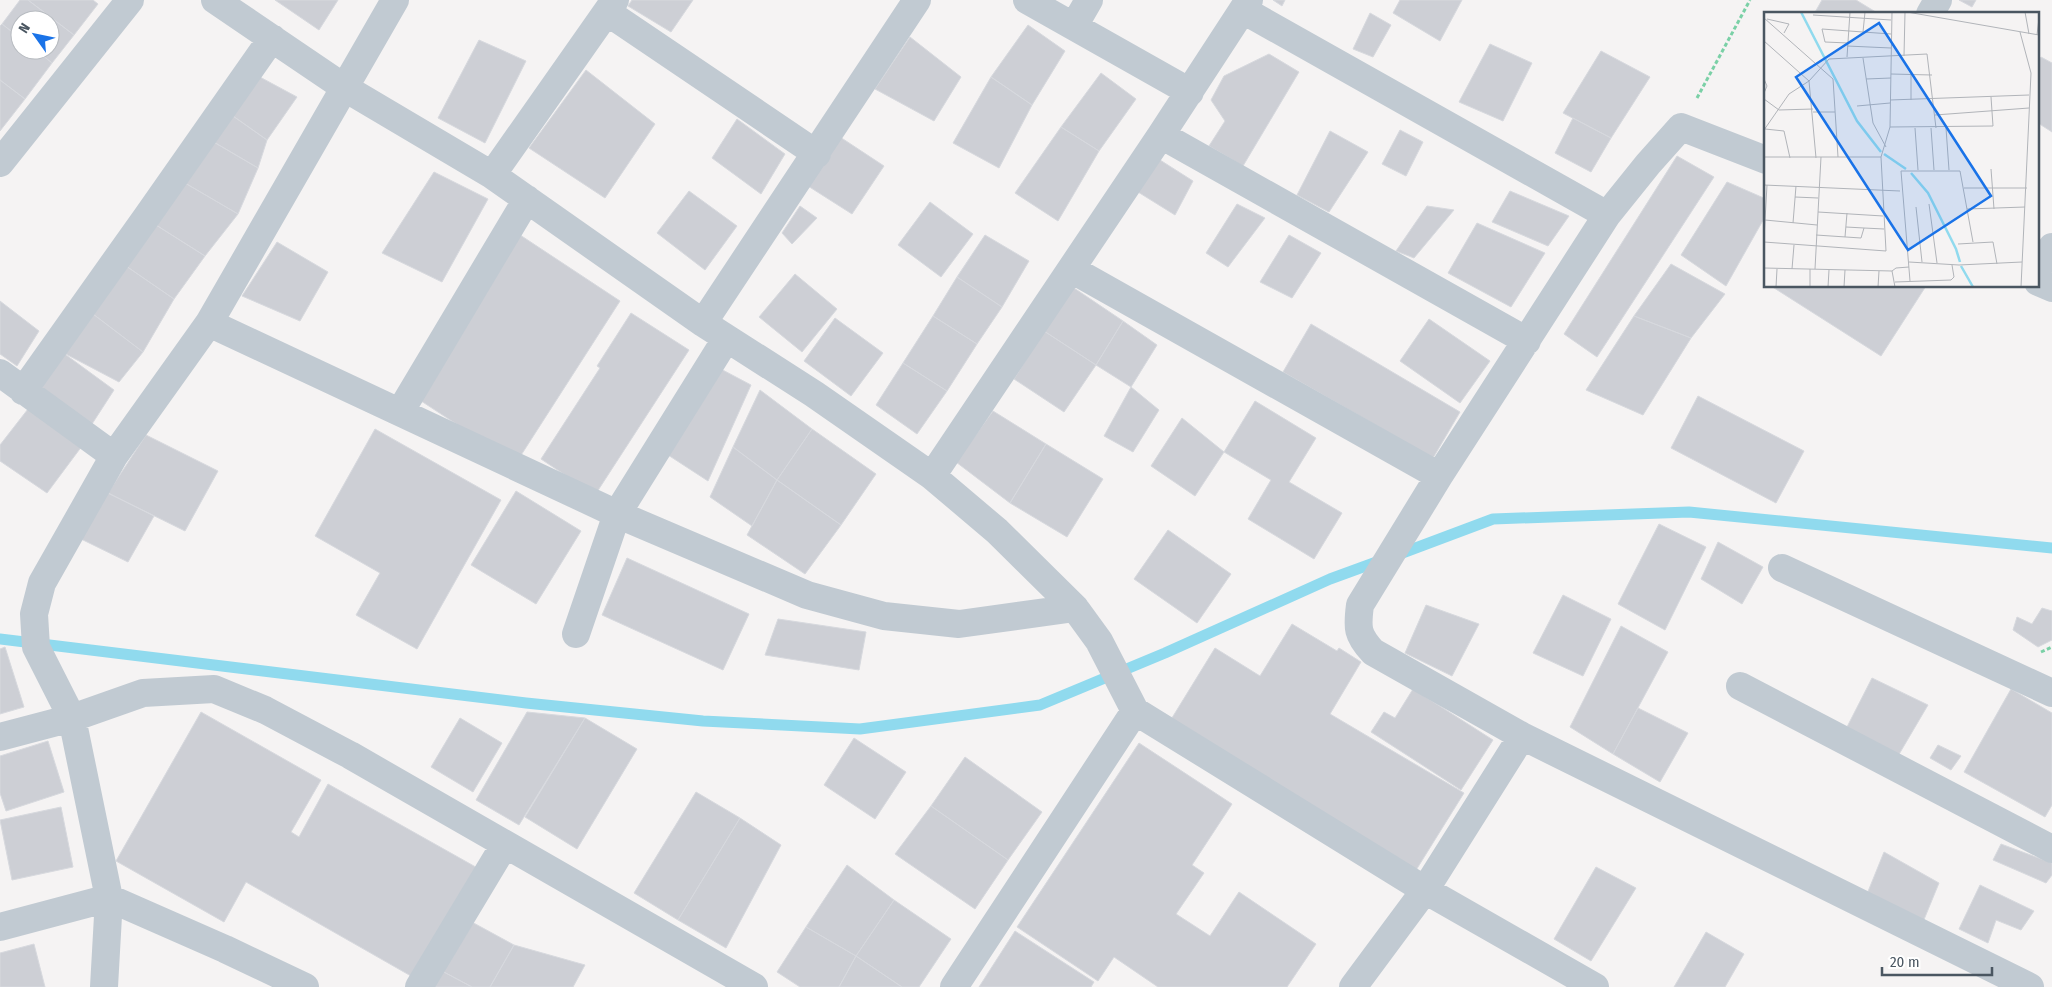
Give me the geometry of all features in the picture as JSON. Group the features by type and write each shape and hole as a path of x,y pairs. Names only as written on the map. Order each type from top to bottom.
{"street":[{"path":"0,163 130,0"},
{"path":"215,0 345,88 492,175 726,339 814,394 932,476 997,530 1074,608 1099,642 1130,700 1425,890 1594,987"},
{"path":"104,987 109,898 72,718 35,636 34,614 42,583 114,456 209,323 395,0"},
{"path":"703,323 817,154 917,0"},
{"path":"1027,0 1190,92"},
{"path":"1074,26 1089,0"},
{"path":"1931,12 1938,0"},
{"path":"932,476 1161,136 1246,5 1607,215"},
{"path":"492,175 611,6 817,154"},
{"path":"23,390 272,38"},
{"path":"1764,159 1681,128 1648,164 1607,215 1439,476 1360,605 1358,625 1361,639 1373,652 1522,736 2030,987"},
{"path":"1161,136 1527,341"},
{"path":"400,412 527,199"},
{"path":"2040,265 2052,247"},
{"path":"1071,269 1439,476"},
{"path":"2040,283 2052,288"},
{"path":"209,323 617,514 807,595 884,616 959,624 1074,608"},
{"path":"576,634 617,514 726,339"},
{"path":"0,373 114,456"},
{"path":"1782,568 2052,693"},
{"path":"1740,686 2052,849"},
{"path":"0,737 72,718 143,693 214,689 265,710 350,755 754,987"},
{"path":"954,987 1130,700"},
{"path":"1353,987 1425,890 1522,736"},
{"path":"419,987 505,844"},
{"path":"0,927 109,898 225,949 304,987"}],"path":[{"path":"1681,128 1750,0"}],"building":[{"path":"20,0 28,0 41,10 12,10"},
{"path":"28,0 93,0 98,4 74,35 60,24 60,10 41,10"},
{"path":"275,0 338,0 319,30"},
{"path":"632,0 693,0 671,32 628,6"},
{"path":"1273,0 1285,0 1282,6"},
{"path":"1400,0 1462,0 1440,41 1393,13"},
{"path":"1822,0 1856,0 1876,12 1815,12"},
{"path":"1959,0 1976,0 1972,7"},
{"path":"10,13 10,30 2,24"},
{"path":"1370,13 1391,25 1373,57 1353,49"},
{"path":"2,24 10,30 10,60 48,60 52,63 25,99 0,80 0,26"},
{"path":"60,24 74,35 60,53"},
{"path":"1028,25 1065,51 1032,105 991,77"},
{"path":"910,37 961,77 934,121 875,89"},
{"path":"479,40 526,61 485,143 438,118"},
{"path":"1490,44 1532,63 1503,121 1459,102"},
{"path":"1601,51 1650,77 1611,138 1563,113"},
{"path":"1269,54 1299,72 1243,166 1209,146 1225,121 1211,100 1224,76"},
{"path":"2041,57 2052,63 2052,132 2040,124"},
{"path":"586,70 655,124 605,198 529,148"},
{"path":"1101,73 1136,99 1099,151 1061,127"},
{"path":"258,76 297,97 267,140 233,116"},
{"path":"991,77 1032,105 999,168 953,143"},
{"path":"0,80 25,99 0,131"},
{"path":"233,116 267,140 258,168 212,141"},
{"path":"1573,118 1611,138 1591,172 1555,153"},
{"path":"737,119 785,154 761,194 712,158"},
{"path":"1061,127 1099,151 1058,221 1015,193"},
{"path":"1400,130 1423,142 1406,176 1382,164"},
{"path":"1330,131 1368,152 1329,212 1297,195"},
{"path":"840,137 884,166 852,214 808,186"},
{"path":"212,141 258,168 238,214 185,183"},
{"path":"1677,156 1714,177 1597,357 1564,334"},
{"path":"1160,160 1193,181 1175,215 1138,192"},
{"path":"434,172 488,199 442,282 382,253"},
{"path":"1727,182 1764,198 1764,219 1726,286 1681,255"},
{"path":"185,183 238,214 205,256 156,225"},
{"path":"689,191 737,226 705,270 657,233"},
{"path":"1510,191 1569,216 1548,246 1492,222"},
{"path":"930,202 973,234 941,277 898,245"},
{"path":"1237,204 1265,218 1228,267 1206,253"},
{"path":"800,206 817,218 792,244 782,233"},
{"path":"1427,206 1454,210 1414,258 1396,251"},
{"path":"1477,223 1545,253 1511,307 1448,273"},
{"path":"156,225 205,256 174,299 126,266"},
{"path":"511,229 620,301 516,463 415,397"},
{"path":"985,235 1029,261 1002,307 957,277"},
{"path":"1289,235 1321,253 1292,298 1260,282"},
{"path":"277,242 328,272 300,321 242,296"},
{"path":"1671,264 1725,294 1691,338 1634,316"},
{"path":"126,266 174,299 143,352 93,314"},
{"path":"795,274 837,309 802,352 759,317"},
{"path":"957,277 1002,307 977,344 933,316"},
{"path":"1074,288 1123,321 1096,365 1044,331"},
{"path":"1774,288 1925,288 1881,356"},
{"path":"0,301 39,331 17,366 0,354"},
{"path":"631,313 689,350 595,495 541,459 600,368 597,366"},
{"path":"93,314 143,352 119,382 62,352"},
{"path":"933,316 977,344 947,391 903,363"},
{"path":"1634,316 1691,338 1643,415 1586,390"},
{"path":"835,318 883,353 851,396 804,361"},
{"path":"1429,319 1490,361 1460,403 1400,361"},
{"path":"1123,321 1157,345 1131,387 1096,365"},
{"path":"1311,324 1460,412 1433,458 1283,372"},
{"path":"1044,331 1096,365 1064,412 1014,379"},
{"path":"62,352 114,390 92,424 39,387"},
{"path":"903,363 947,391 917,434 876,405"},
{"path":"717,367 751,385 708,481 665,453"},
{"path":"1131,387 1159,410 1133,452 1104,436"},
{"path":"760,390 812,429 777,480 733,447"},
{"path":"1698,396 1804,451 1776,503 1671,448"},
{"path":"1255,401 1316,438 1289,482 1342,513 1314,559 1248,519 1271,480 1224,452"},
{"path":"28,409 82,446 47,493 0,461 0,445"},
{"path":"993,411 1046,444 1010,503 956,462"},
{"path":"1182,418 1224,452 1195,496 1151,466"},
{"path":"375,429 501,500 417,649 356,615 380,573 315,536"},
{"path":"812,429 876,474 841,525 777,480"},
{"path":"146,435 218,471 185,531 108,493"},
{"path":"1046,444 1103,479 1067,537 1010,503"},
{"path":"733,447 777,480 752,526 710,497"},
{"path":"777,480 841,525 805,574 747,535"},
{"path":"516,491 581,531 536,604 471,565"},
{"path":"108,493 154,516 128,562 79,538"},
{"path":"1659,524 1706,547 1665,630 1618,604"},
{"path":"1168,530 1231,574 1197,623 1134,579"},
{"path":"1718,542 1763,567 1742,604 1701,579"},
{"path":"627,558 749,614 723,670 602,615"},
{"path":"1563,595 1611,619 1583,676 1533,653"},
{"path":"1426,605 1479,624 1452,676 1405,653"},
{"path":"2042,608 2052,611 2052,640 2038,647 2013,630 2017,617 2032,624"},
{"path":"778,619 866,632 859,670 765,655"},
{"path":"1292,624 1337,651 1339,648 1361,662 1330,714 1464,793 1413,875 1167,726 1215,648 1260,676"},
{"path":"1621,626 1668,652 1613,754 1570,727"},
{"path":"5,647 24,707 0,714 0,649"},
{"path":"1872,678 1928,705 1898,756 1847,727"},
{"path":"1413,689 1493,740 1461,790 1371,732 1384,712 1395,718"},
{"path":"2011,689 2052,713 2052,805 2045,817 1964,772"},
{"path":"1638,708 1688,733 1660,782 1613,754"},
{"path":"201,712 321,780 291,832 299,837 328,784 481,870 418,980 246,882 224,922 116,861"},
{"path":"527,712 585,718 519,825 476,800"},
{"path":"460,718 502,743 473,792 431,767"},
{"path":"585,718 637,749 577,849 525,817"},
{"path":"854,738 906,772 875,819 824,785"},
{"path":"48,741 64,792 6,811 0,793 0,756"},
{"path":"1139,743 1232,804 1192,865 1204,873 1176,914 1210,936 1239,892 1316,944 1287,987 1158,987 1114,957 1098,981 1017,927"},
{"path":"1938,745 1961,756 1951,770 1930,758"},
{"path":"965,757 1042,812 1008,860 931,806"},
{"path":"696,792 740,818 678,920 634,893"},
{"path":"931,806 1008,860 975,909 895,854"},
{"path":"61,807 73,867 12,880 0,820"},
{"path":"740,818 781,845 726,948 678,920"},
{"path":"2001,844 2052,863 2052,875 2046,883 1993,860"},
{"path":"1884,852 1939,883 1923,922 1867,894"},
{"path":"847,865 894,900 856,956 806,927"},
{"path":"1596,867 1636,888 1591,961 1554,939"},
{"path":"1980,885 2034,911 2021,930 1996,920 1988,943 1959,929"},
{"path":"894,900 951,939 919,987 902,987 856,956"},
{"path":"470,921 514,945 490,987 472,987 442,971"},
{"path":"806,927 856,956 839,987 800,987 777,972"},
{"path":"1015,931 1094,982 1091,987 979,987"},
{"path":"1706,932 1744,954 1725,987 1674,987"},
{"path":"34,944 45,987 0,987 0,953"},
{"path":"514,945 585,965 573,987 490,987"},
{"path":"856,956 902,987 839,987"},
{"path":"442,971 472,987 434,987"}],"waterway":[{"path":"1397,555 1493,519 1689,512 2052,548"},
{"path":"0,639 526,703 703,721 860,729 1040,705 1165,653 1330,579 1382,560"}]}
